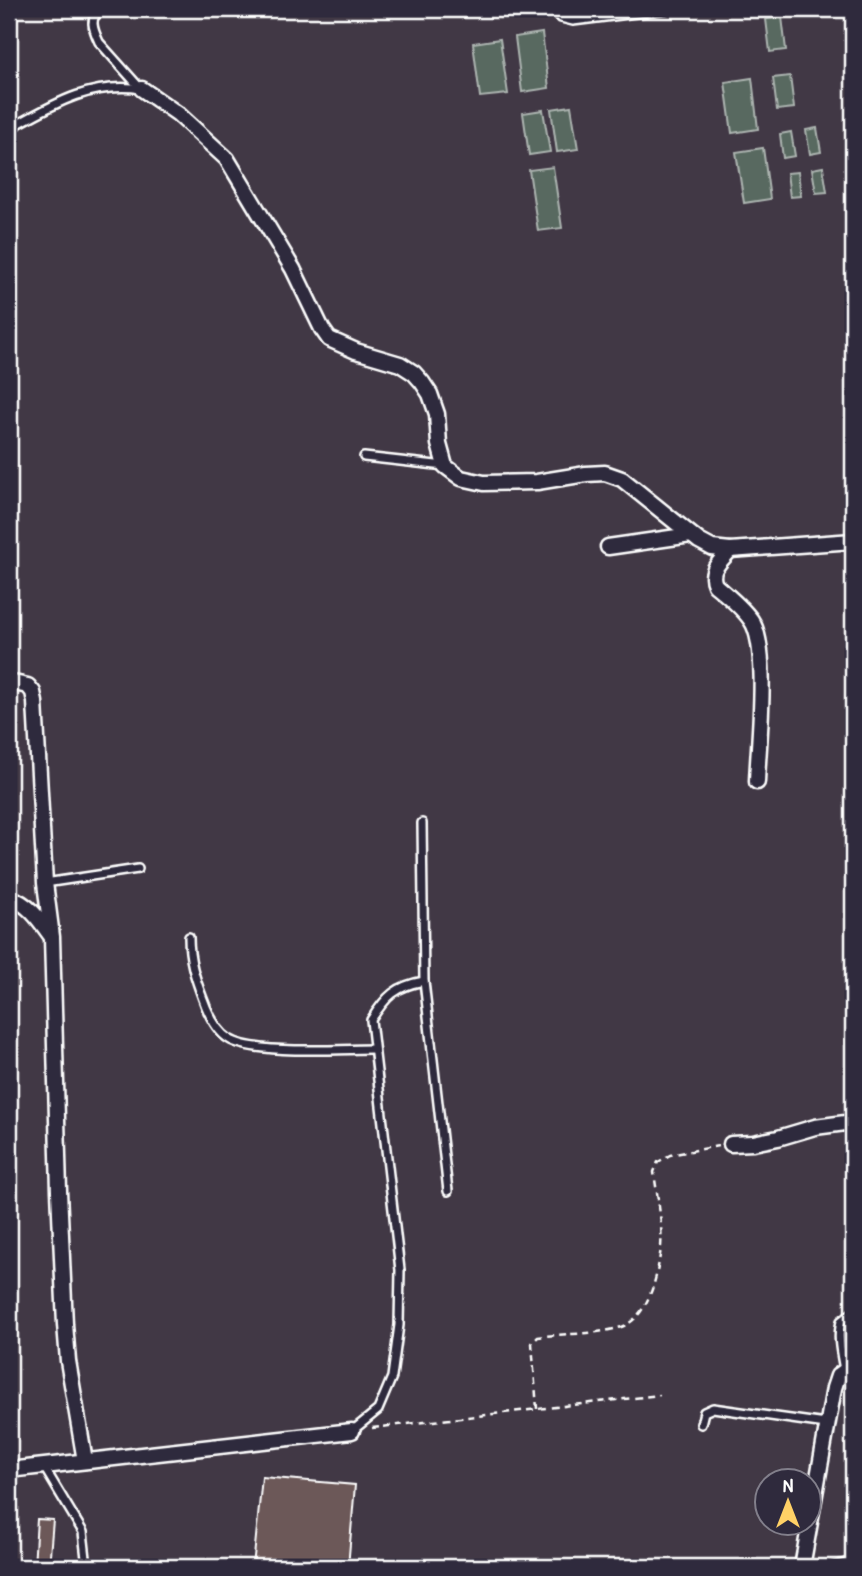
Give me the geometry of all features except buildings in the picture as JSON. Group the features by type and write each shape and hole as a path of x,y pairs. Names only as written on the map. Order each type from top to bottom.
{"street":[{"path":"142,89 178,114 227,159 293,269 329,339 356,351 400,364 422,382 430,394 437,414 444,466 461,478 484,483 537,482 605,473 622,479 691,535 712,548 730,550 853,541"},
{"path":"608,547 691,535"},
{"path":"730,550 713,569 712,579 752,621 758,642 761,674 757,782"},
{"path":"9,682 28,686 33,692 45,883 52,937 58,1191 65,1324 68,1361 85,1461"},
{"path":"9,897 22,902 32,911 52,937"},
{"path":"732,1144 753,1143 806,1129 853,1122"},
{"path":"802,1567 834,1388 838,1376 849,1368"},
{"path":"9,1470 352,1431"}],"lane":[{"path":"102,9 94,16 94,33 142,89"},
{"path":"553,9 561,18 573,21 669,9"},
{"path":"9,129 55,103 79,94 120,86 142,89"},
{"path":"364,457 444,466"},
{"path":"422,823 424,981 448,1191"},
{"path":"45,883 138,869"},
{"path":"189,937 189,953 195,979 209,1016 226,1038 241,1045 264,1048 373,1049"},
{"path":"352,1431 378,1410 392,1377 399,1325 400,1269 371,1020 389,994 407,984 424,981"},
{"path":"849,1368 839,1348 839,1328 841,1321 853,1312"},
{"path":"701,1424 704,1412 713,1408 826,1424"},
{"path":"43,1466 83,1532 87,1567"},
{"path":"831,1567 853,1562"}],"path":[{"path":"537,1409 532,1343 538,1337 621,1328 635,1318 648,1301 661,1245 654,1172 658,1162 670,1155 732,1144"},
{"path":"352,1431 660,1395"}],"green space":[{"path":"782,17 786,50 770,52 766,19"},
{"path":"542,33 549,88 522,92 515,37"},
{"path":"500,39 508,94 480,97 473,43"},
{"path":"790,76 794,108 777,110 773,78"},
{"path":"752,78 758,129 732,133 725,82"},
{"path":"571,106 578,149 557,152 551,109"},
{"path":"543,110 550,152 529,155 523,113"},
{"path":"817,128 821,152 810,154 806,130"},
{"path":"791,132 795,156 783,158 780,134"},
{"path":"763,148 770,199 744,203 736,152"},
{"path":"553,167 562,228 538,231 529,170"},
{"path":"823,167 827,192 816,193 812,169"},
{"path":"798,172 801,196 790,197 787,173"}]}
